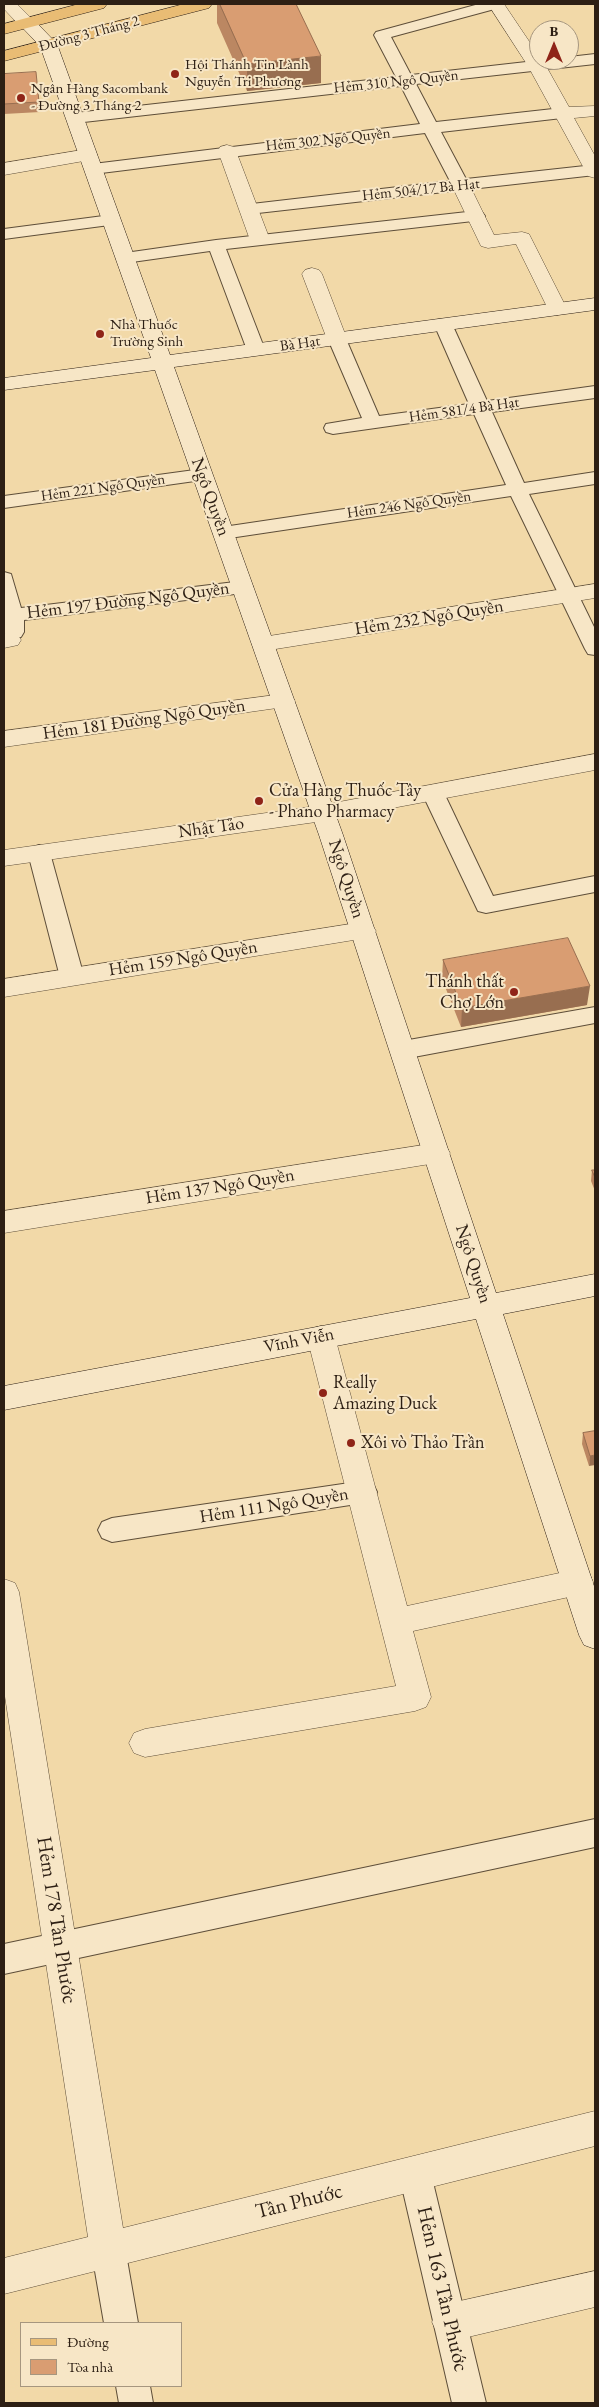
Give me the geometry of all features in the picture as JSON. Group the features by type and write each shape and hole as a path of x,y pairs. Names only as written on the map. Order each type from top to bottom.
{"main road":[{"name":"Đường 3 Tháng 2","path":"4,56 203,4"},
{"name":"Đường 3 Tháng 2","path":"4,28 87,5"}],"street":[{"path":"8,4 48,44"},
{"path":"496,4 529,54"},
{"name":"Ngô Quyền","path":"48,44 323,813 595,1635"},
{"path":"539,70 594,167"},
{"path":"562,113 595,111"},
{"path":"227,151 260,240"},
{"path":"4,169 91,162"},
{"path":"461,186 488,242 522,238 557,309"},
{"path":"312,274 337,339"},
{"name":"Bà Hạt","path":"4,384 595,304"},
{"name":"Hẻm 232 Ngô Quyền","path":"263,644 595,591"},
{"name":"Hẻm 181 Đường Ngô Quyền","path":"4,739 283,702"},
{"name":"Nhật Tảo","path":"4,858 323,813 595,762"},
{"name":"Hẻm 159 Ngô Quyền","path":"4,988 363,931"},
{"name":"Hẻm 137 Ngô Quyền","path":"4,1222 436,1153"},
{"name":"Vĩnh Viễn","path":"4,1398 595,1285"},
{"path":"321,1337 362,1492"},
{"name":"Hẻm 111 Ngô Quyền","path":"145,1743 415,1697 362,1492"},
{"path":"396,1622 578,1582"},
{"name":"Hẻm 178 Tân Phước","path":"4,1592 108,2248"},
{"name":"Tân Phước","path":"4,2276 108,2248 595,2129"},
{"path":"451,2322 595,2289"}],"lane":[{"path":"461,186 382,35 496,4"},
{"name":"Hẻm 310 Ngô Quyền","path":"579,61 595,59"},
{"name":"Hẻm 310 Ngô Quyền","path":"76,118 529,67"},
{"name":"Hẻm 302 Ngô Quyền","path":"91,162 227,151 562,113"},
{"name":"Hẻm 504/17 Bà Hạt","path":"249,209 461,186 594,167"},
{"path":"125,258 216,245 476,216"},
{"path":"4,234 111,220"},
{"path":"216,245 256,350"},
{"path":"443,324 517,489 595,649"},
{"path":"337,339 373,423"},
{"name":"Hẻm 581/4 Bà Hạt","path":"333,428 595,392"},
{"name":"Hẻm 221 Ngô Quyền","path":"4,502 202,475"},
{"name":"Hẻm 246 Ngô Quyền","path":"223,533 595,478"},
{"path":"4,578 13,615 14,630 7,640"},
{"name":"Hẻm 197 Đường Ngô Quyền","path":"13,615 242,587"},
{"path":"433,793 486,905 595,884"},
{"path":"39,853 72,977"},
{"path":"403,1050 595,1015"},
{"name":"Hẻm 111 Ngô Quyền","path":"112,1530 362,1492"},
{"path":"4,1959 595,1833"},
{"name":"Hẻm 163 Tân Phước","path":"415,2174 469,2403"},
{"path":"108,2248 121,2322"},
{"path":"133,2387 136,2403"}],"building":[{"path":"220,4 296,4 321,56 247,64"},
{"name":"Ngân Hàng Sacombank - Đường 3 Tháng 2","path":"36,72 39,102 4,104 4,74"},
{"path":"568,938 590,986 462,1008 443,960"},
{"path":"595,1431 595,1455 590,1456 583,1433"}],"place":[{"name":"Hội Thánh Tin Lành Nguyễn Tri Phương","path":"175,74"},
{"name":"Ngân Hàng Sacombank - Đường 3 Tháng 2","path":"21,98"},
{"name":"Nhà Thuốc Trường Sinh","path":"100,334"},
{"name":"Cửa Hàng Thuốc Tây - Phano Pharmacy","path":"259,801"},
{"name":"Thánh thất Chợ Lớn","path":"514,992"},
{"name":"Really Amazing Duck","path":"323,1393"},
{"name":"Xôi vò Thảo Trần","path":"351,1443"}]}
